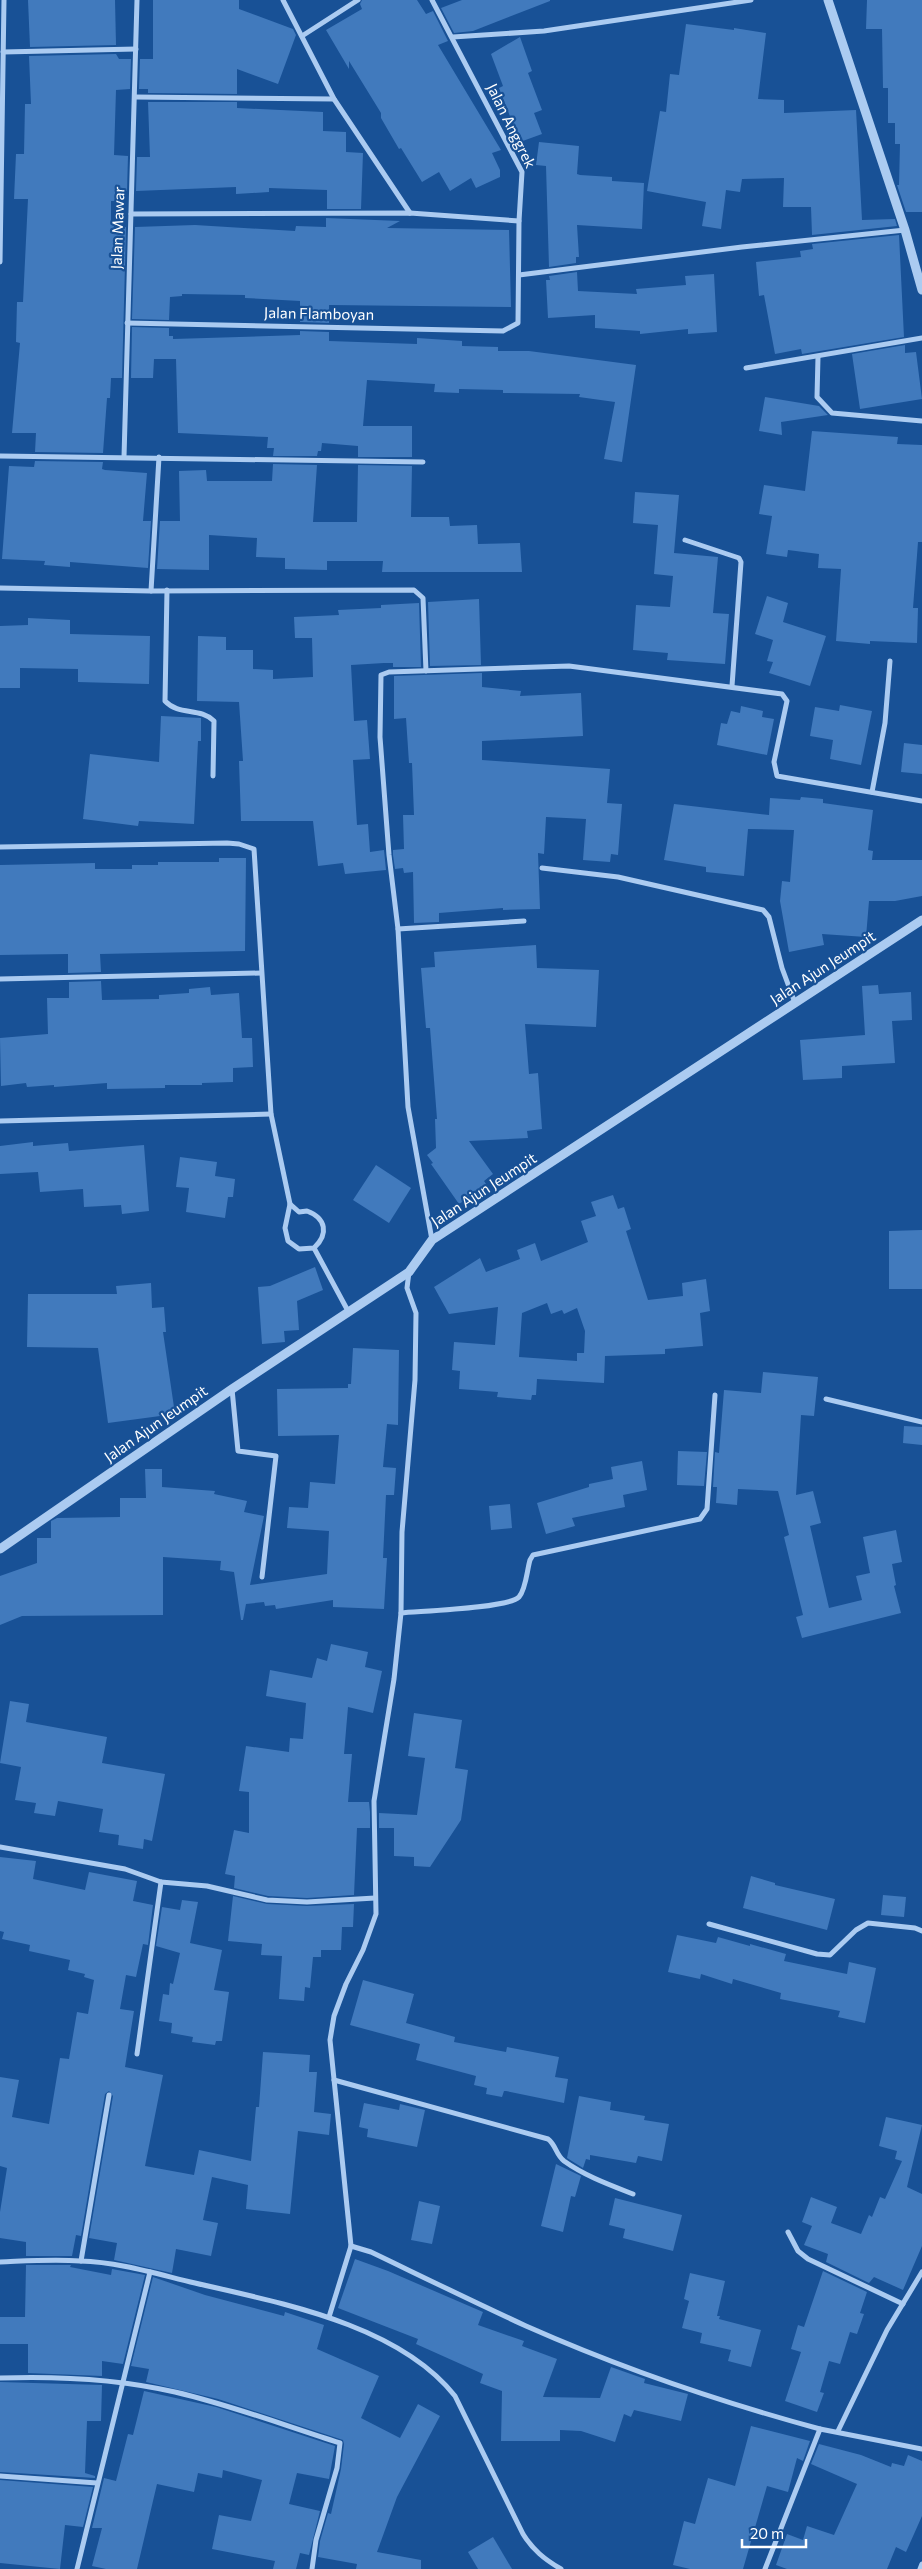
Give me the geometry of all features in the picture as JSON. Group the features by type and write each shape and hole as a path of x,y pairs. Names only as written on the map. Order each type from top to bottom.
{"street":[{"path":"0,262 4,0"},
{"name":"Jalan Mawar","path":"124,457 126,323 137,0"},
{"path":"282,0 334,100 410,213"},
{"path":"302,36 358,0"},
{"name":"Jalan Anggrek","path":"432,0 522,172 519,221 518,323 510,328"},
{"path":"453,37 544,31 751,0"},
{"path":"828,0 905,230 922,290"},
{"path":"3,52 136,49"},
{"path":"135,97 334,100"},
{"path":"131,214 410,213 519,221"},
{"path":"519,275 742,246 905,230"},
{"name":"Jalan Flamboyan","path":"126,323 503,330 510,328"},
{"path":"746,368 922,338"},
{"path":"818,357 817,397 832,413 922,421"},
{"path":"0,456 423,462"},
{"path":"151,590 159,457"},
{"path":"685,540 739,558 741,562 732,686"},
{"path":"0,588 414,590 423,598 426,671"},
{"path":"167,590 165,701 172,709 207,714 214,721 213,776"},
{"path":"872,792 885,723 890,661"},
{"path":"432,1240 408,1107 398,929 387,835 379,680 381,675 389,672 570,666 782,694 787,701 774,762 777,776 922,801"},
{"path":"0,847 227,843 239,844 254,849 271,1114 290,1204 285,1235 288,1241 299,1249 314,1248 324,1236 321,1220 307,1211 299,1212 290,1204"},
{"path":"542,868 618,877 763,910 769,917 782,968 795,1003"},
{"name":"Jalan Ajun Jeumpit","path":"0,1549 232,1388 410,1272 432,1240 922,920"},
{"path":"398,929 524,921"},
{"path":"0,979 261,972"},
{"path":"0,1121 271,1114"},
{"path":"314,1248 348,1311"},
{"path":"329,2317 351,2246 330,2040 334,2016 346,1984 363,1950 376,1914 374,1801 394,1679 401,1613 402,1532 415,1380 416,1313 407,1288 410,1272"},
{"path":"232,1388 238,1451 276,1456 262,1577"},
{"path":"401,1613 481,1607 515,1600 521,1593 533,1555 700,1519 707,1509 716,1395"},
{"path":"826,1399 922,1422"},
{"path":"0,1847 125,1869 161,1882 207,1886 267,1900 307,1902 375,1898"},
{"path":"136,2054 161,1882"},
{"path":"709,1924 817,1954 830,1955 856,1930 868,1923 915,1928 922,1931"},
{"path":"334,2080 548,2139 554,2144 556,2152 563,2160 605,2183 633,2194"},
{"path":"80,2260 109,2095"},
{"path":"788,2232 798,2251 808,2259 903,2304"},
{"path":"351,2246 371,2252 527,2326 594,2354 701,2393 820,2429 838,2431 922,2449"},
{"path":"0,2262 80,2260 118,2265 287,2304 329,2317 396,2346 443,2381 455,2396 523,2534 532,2548 545,2560 561,2569"},
{"path":"77,2569 150,2272"},
{"path":"838,2431 887,2330 922,2272"},
{"path":"0,2378 44,2376 122,2383 176,2392 340,2443 337,2468 316,2540 312,2569"},
{"path":"765,2569 820,2429"},
{"path":"0,2476 97,2483"},
{"path":"920,2569 922,2564"}],"building":[{"path":"28,0 115,0 116,45 30,47"},
{"path":"153,0 239,0 239,9 293,29 296,35 278,84 237,69 237,94 148,93 148,89 139,89 140,59 153,59"},
{"path":"362,0 417,0 426,14 433,11 448,41 438,45 501,150 492,153 500,170 500,177 476,188 471,178 450,191 439,172 422,182 401,148 399,149 381,118 381,113 349,61 349,69 326,30 362,9 360,4"},
{"path":"462,0 550,1 473,31 454,33 441,8"},
{"path":"867,0 922,0 922,212 906,212 897,185 899,185 900,144 895,144 895,123 888,123 888,88 883,88 882,29 866,29"},
{"path":"686,24 766,33 758,99 784,100 784,113 856,110 862,220 895,219 897,226 812,235 811,207 783,207 784,178 742,179 740,192 726,190 721,229 702,226 706,202 647,191 660,111 666,112 670,74 679,75"},
{"path":"520,37 532,71 528,73 542,110 534,113 542,134 520,142 499,88 503,86 491,54"},
{"path":"116,54 119,59 131,59 130,89 116,90 114,155 128,156 127,191 116,191 115,201 111,201 111,220 114,220 114,227 126,227 122,378 111,378 110,398 107,398 103,453 35,452 36,433 12,433 20,343 16,342 17,302 23,302 28,199 14,199 16,154 24,154 25,104 31,104 29,56"},
{"path":"148,102 237,102 237,108 323,112 323,131 346,132 346,152 363,153 361,209 327,209 327,190 269,188 269,192 236,194 236,187 136,191 137,157 150,157"},
{"path":"539,142 579,146 577,174 612,177 612,181 644,183 642,229 577,225 579,257 576,257 576,263 549,267 546,166 536,165"},
{"path":"326,218 400,221 387,228 509,230 511,307 329,305 329,323 300,322 300,301 245,298 245,295 182,294 182,296 170,297 169,320 132,319 135,227 195,225 295,231 296,226 326,227"},
{"path":"899,235 904,337 802,354 801,349 775,354 764,295 759,296 756,262 801,257 800,251 813,249 812,244"},
{"path":"577,272 578,291 637,294 636,289 686,285 685,276 714,274 717,332 688,334 688,329 640,334 640,331 595,328 595,315 548,318 546,280 550,280 549,276"},
{"path":"132,327 169,328 169,336 173,336 173,339 300,335 300,331 329,332 329,341 417,344 417,338 462,341 462,346 498,347 498,351 529,351 636,365 622,462 604,459 615,402 579,397 580,394 503,393 503,390 459,389 459,393 434,392 435,384 367,380 363,426 412,426 412,457 358,457 358,446 322,443 321,451 318,451 317,456 273,456 274,448 267,448 268,437 178,433 176,359 154,359 153,378 131,378"},
{"path":"905,345 905,353 916,352 922,399 860,409 852,354"},
{"path":"765,397 819,406 828,415 781,422 782,435 759,431"},
{"path":"812,431 898,437 897,444 922,445 922,542 918,542 913,608 918,608 917,643 870,641 870,644 836,641 841,569 818,568 819,554 788,550 787,557 766,554 772,516 759,514 764,485 805,491"},
{"path":"35,461 103,462 102,469 105,470 147,473 143,521 151,521 148,568 70,562 70,567 44,565 45,561 2,559 9,466 34,467"},
{"path":"273,464 317,465 313,522 357,522 358,465 412,466 411,517 449,517 450,526 477,525 478,544 520,543 522,572 382,572 383,561 327,561 327,570 285,569 285,558 256,557 257,538 209,535 209,570 157,569 160,521 180,521 179,471 206,470 207,481 272,481"},
{"path":"635,492 679,495 674,553 718,557 713,613 729,614 725,664 667,660 668,653 633,650 636,605 670,607 673,576 654,574 658,525 633,523"},
{"path":"767,596 788,603 783,622 826,636 810,686 769,673 773,662 767,661 773,640 755,634"},
{"path":"479,599 481,665 430,666 428,602"},
{"path":"419,603 421,667 393,667 393,663 351,665 354,721 367,720 370,759 353,760 357,825 368,824 370,852 384,850 386,870 345,874 343,863 318,866 313,821 241,821 239,761 243,761 239,702 197,701 198,636 226,637 226,650 253,650 253,669 273,670 273,679 313,677 312,638 295,638 294,617 339,615 338,610 381,608 381,605"},
{"path":"28,618 70,620 70,634 150,636 149,684 78,682 78,669 20,668 20,688 0,688 0,626 28,625"},
{"path":"482,673 482,687 521,691 520,696 581,693 583,736 482,741 482,760 610,769 607,803 622,804 618,855 611,854 610,862 583,860 586,819 546,817 544,854 538,853 540,909 503,910 503,908 439,913 439,922 414,923 413,872 404,873 403,868 395,869 393,855 393,850 404,849 403,815 414,815 412,763 409,763 406,718 394,719 394,676"},
{"path":"840,705 872,711 861,765 830,759 833,740 810,736 815,707 839,711"},
{"path":"741,706 763,711 762,717 774,719 767,755 717,745 721,723 727,724 731,711 740,713"},
{"path":"161,716 201,718 201,741 198,741 194,824 139,821 138,826 83,819 90,754 159,762"},
{"path":"904,743 922,745 922,774 901,772"},
{"path":"801,797 823,799 823,803 873,810 868,850 873,851 872,860 922,860 922,896 895,901 869,901 866,937 822,934 824,945 789,952 780,901 782,881 790,882 794,830 748,829 744,876 706,872 706,867 664,860 674,804 769,815 770,798 800,800"},
{"path":"219,858 246,858 245,951 100,954 101,972 68,973 68,954 0,955 0,865 95,863 95,869 132,869 132,865 158,865 158,862 219,862"},
{"path":"536,945 537,968 599,970 596,1027 525,1024 529,1074 538,1073 542,1129 527,1131 528,1138 469,1141 493,1174 484,1181 486,1184 481,1188 484,1192 469,1204 465,1200 459,1204 431,1164 433,1163 427,1155 436,1148 435,1119 437,1119 430,1028 426,1028 421,968 435,967 434,952"},
{"path":"101,981 102,1000 159,999 159,995 189,993 189,989 210,987 211,995 239,993 242,1038 252,1038 253,1067 233,1068 233,1082 202,1083 202,1085 165,1085 165,1088 107,1089 107,1083 54,1087 54,1085 27,1087 26,1083 1,1086 0,1038 48,1034 47,998 69,998 69,982"},
{"path":"878,985 879,994 911,992 912,1020 892,1021 895,1063 842,1066 842,1078 803,1080 800,1040 865,1035 862,986"},
{"path":"33,1142 33,1146 68,1143 69,1151 144,1145 149,1211 122,1214 121,1205 84,1207 83,1189 40,1192 38,1172 0,1174 0,1146"},
{"path":"180,1157 217,1162 215,1176 235,1179 233,1197 228,1197 225,1218 186,1212 189,1188 176,1187"},
{"path":"376,1165 411,1188 389,1223 353,1200"},
{"path":"613,1195 618,1209 624,1207 631,1229 626,1231 648,1300 683,1296 682,1283 706,1279 710,1311 700,1313 703,1346 665,1349 665,1354 605,1356 604,1383 537,1379 536,1395 532,1395 531,1400 497,1397 498,1392 459,1389 460,1371 452,1370 454,1342 495,1345 498,1307 449,1314 434,1287 480,1258 486,1272 520,1259 517,1250 535,1243 541,1261 588,1242 581,1221 596,1216 591,1202","holes":["547,1303 551,1314 562,1310 564,1314 577,1308 585,1331 584,1353 577,1353 577,1361 519,1357 522,1313"]},
{"path":"922,1230 922,1289 889,1289 889,1231"},
{"path":"315,1267 323,1290 297,1301 299,1330 284,1331 285,1342 262,1344 258,1287 270,1286"},
{"path":"151,1283 152,1308 164,1307 166,1332 163,1332 175,1414 108,1423 98,1348 27,1347 28,1294 117,1294 116,1286"},
{"path":"353,1348 399,1350 398,1425 387,1424 383,1467 396,1468 394,1495 386,1495 383,1558 387,1558 384,1609 333,1607 333,1600 276,1609 275,1605 265,1606 264,1602 246,1604 243,1620 241,1620 234,1572 220,1570 221,1561 163,1557 163,1615 22,1616 0,1625 0,1576 37,1563 37,1538 51,1538 51,1521 57,1518 120,1517 120,1498 146,1498 145,1469 162,1469 162,1487 215,1491 214,1494 247,1501 244,1512 264,1516 250,1585 327,1574 329,1531 287,1528 289,1507 308,1508 310,1482 335,1484 339,1435 278,1436 277,1389 348,1388 348,1384 351,1384"},
{"path":"763,1372 818,1377 814,1416 801,1415 796,1495 813,1491 821,1523 810,1526 829,1608 862,1600 856,1576 870,1573 863,1537 896,1530 902,1562 892,1564 896,1585 894,1586 901,1613 802,1638 796,1617 803,1615 784,1537 789,1535 778,1491 738,1489 737,1505 716,1503 717,1487 713,1487 715,1452 719,1453 724,1390 761,1393"},
{"path":"904,1426 922,1427 922,1445 903,1443"},
{"path":"678,1451 707,1452 704,1486 677,1485"},
{"path":"642,1461 647,1490 623,1495 625,1507 572,1518 575,1526 546,1534 537,1503 589,1487 589,1484 613,1479 611,1467"},
{"path":"510,1504 512,1528 491,1530 489,1506"},
{"path":"331,1644 368,1652 365,1667 382,1671 373,1713 348,1707 344,1754 352,1754 348,1802 369,1802 370,1812 370,1828 357,1828 354,1895 307,1898 268,1896 234,1888 235,1876 225,1874 234,1830 249,1833 249,1792 239,1791 246,1746 289,1752 290,1738 303,1739 306,1703 266,1696 270,1670 312,1678 317,1658 327,1661"},
{"path":"10,1701 29,1704 26,1722 107,1737 102,1763 165,1774 152,1841 144,1839 143,1849 118,1845 119,1835 99,1832 103,1809 58,1801 55,1816 34,1813 36,1803 15,1800 21,1767 0,1763"},
{"path":"414,1713 462,1720 455,1768 468,1770 461,1820 430,1867 414,1866 414,1857 394,1856 394,1828 379,1828 379,1813 417,1815 425,1758 408,1756"},
{"path":"0,1857 36,1861 33,1879 85,1890 89,1872 137,1881 133,1901 153,1905 148,1945 143,1944 136,1977 126,1975 120,2009 134,2011 125,2067 163,2075 145,2166 194,2175 199,2150 251,2161 256,2107 259,2107 263,2052 310,2055 309,2072 317,2072 314,2112 331,2114 329,2135 298,2131 290,2214 246,2209 248,2185 212,2177 203,2220 218,2223 211,2256 176,2249 172,2273 114,2260 117,2243 89,2238 113,2096 109,2091 105,2094 81,2236 76,2235 72,2256 26,2256 26,2242 0,2238 0,2212 7,2168 0,2166 0,2077 19,2080 12,2117 49,2124 60,2058 69,2059 77,2012 88,2014 94,1980 84,1977 85,1974 68,1970 70,1960 29,1951 30,1945 2,1939 4,1932 0,1931"},
{"path":"751,1876 775,1883 775,1885 835,1899 827,1930 743,1908"},
{"path":"883,1895 906,1897 904,1917 881,1915"},
{"path":"233,1896 267,1904 307,1906 354,1904 353,1927 342,1927 341,1950 321,1950 321,1957 313,1957 310,1988 305,1987 304,2001 279,1999 282,1956 261,1955 262,1944 228,1941"},
{"path":"182,1900 198,1902 190,1943 222,1950 214,1990 229,1992 222,2041 216,2041 215,2045 192,2042 193,2037 171,2033 172,2023 159,2021 163,1994 169,1995 170,1983 173,1984 180,1953 156,1946 162,1907 180,1910"},
{"path":"677,1935 716,1943 718,1937 750,1946 750,1944 786,1954 784,1961 847,1974 849,1962 876,1968 865,2023 838,2017 840,2011 780,1999 781,1993 733,1979 732,1984 701,1974 700,1979 668,1972"},
{"path":"363,1980 414,1994 406,2023 455,2037 454,2042 506,2052 507,2047 559,2057 555,2077 568,2079 564,2103 506,2091 504,2091 502,2097 486,2094 487,2088 474,2085 476,2076 416,2060 420,2044 350,2025"},
{"path":"579,2096 611,2102 610,2110 645,2116 644,2120 669,2124 662,2161 638,2156 636,2163 590,2155 590,2160 586,2159 583,2168 567,2158"},
{"path":"364,2103 399,2110 400,2104 425,2110 417,2147 367,2137 368,2129 359,2127"},
{"path":"886,2117 922,2125 907,2187 922,2194 922,2246 903,2290 874,2277 869,2283 826,2262 828,2254 804,2245 812,2226 802,2222 811,2197 837,2207 831,2223 861,2234 869,2215 872,2217 880,2197 885,2199 902,2161 895,2159 897,2151 879,2146"},
{"path":"556,2164 581,2176 575,2197 571,2196 563,2232 541,2226"},
{"path":"615,2198 682,2215 673,2251 623,2238 625,2229 609,2225"},
{"path":"419,2201 440,2206 432,2244 411,2240"},
{"path":"355,2259 388,2271 483,2312 478,2325 524,2341 522,2346 557,2359 543,2397 600,2398 611,2367 645,2379 644,2383 688,2394 681,2421 634,2410 631,2417 624,2414 615,2442 581,2431 560,2430 560,2441 501,2441 502,2391 480,2383 483,2374 416,2344 418,2339 338,2308"},
{"path":"26,2265 71,2265 70,2267 111,2275 112,2269 145,2275 123,2364 102,2361 102,2376 28,2373 28,2344 0,2344 0,2317 25,2317"},
{"path":"823,2271 867,2292 860,2313 864,2314 857,2334 850,2332 840,2364 829,2361 820,2392 824,2393 817,2412 785,2401 801,2352 791,2349 798,2325 804,2327"},
{"path":"690,2273 725,2281 717,2316 720,2316 719,2319 761,2330 751,2367 728,2361 731,2350 700,2343 702,2333 682,2328 689,2301 684,2299"},
{"path":"153,2277 205,2295 284,2316 285,2312 324,2325 317,2349 379,2376 361,2418 400,2438 418,2404 440,2416 397,2497 377,2552 421,2560 421,2569 356,2569 357,2564 318,2557 320,2541 328,2513 331,2514 341,2469 343,2440 218,2399 146,2382 149,2369 131,2366"},
{"path":"0,2382 102,2385 101,2421 87,2421 85,2473 95,2476 95,2478 0,2472"},
{"path":"144,2391 216,2407 335,2446 329,2479 297,2473 289,2504 320,2511 309,2555 300,2553 296,2569 273,2569 275,2561 212,2549 219,2515 251,2521 262,2480 223,2470 222,2478 198,2473 194,2492 157,2484 137,2569 106,2569 92,2566 102,2528 92,2528 104,2478 116,2481 128,2434 133,2435"},
{"path":"751,2426 810,2441 803,2461 797,2458 788,2492 767,2486 743,2569 690,2569 673,2565 684,2521 695,2524 708,2478 735,2486"},
{"path":"819,2444 861,2455 891,2467 892,2463 904,2466 908,2455 922,2461 922,2516 906,2552 896,2547 887,2569 787,2569 776,2565 787,2534 803,2540 807,2526 834,2535 857,2484 811,2464"},
{"path":"0,2480 93,2487 83,2527 65,2525 60,2569 0,2563"},
{"path":"493,2537 512,2569 478,2569 468,2552"}]}
